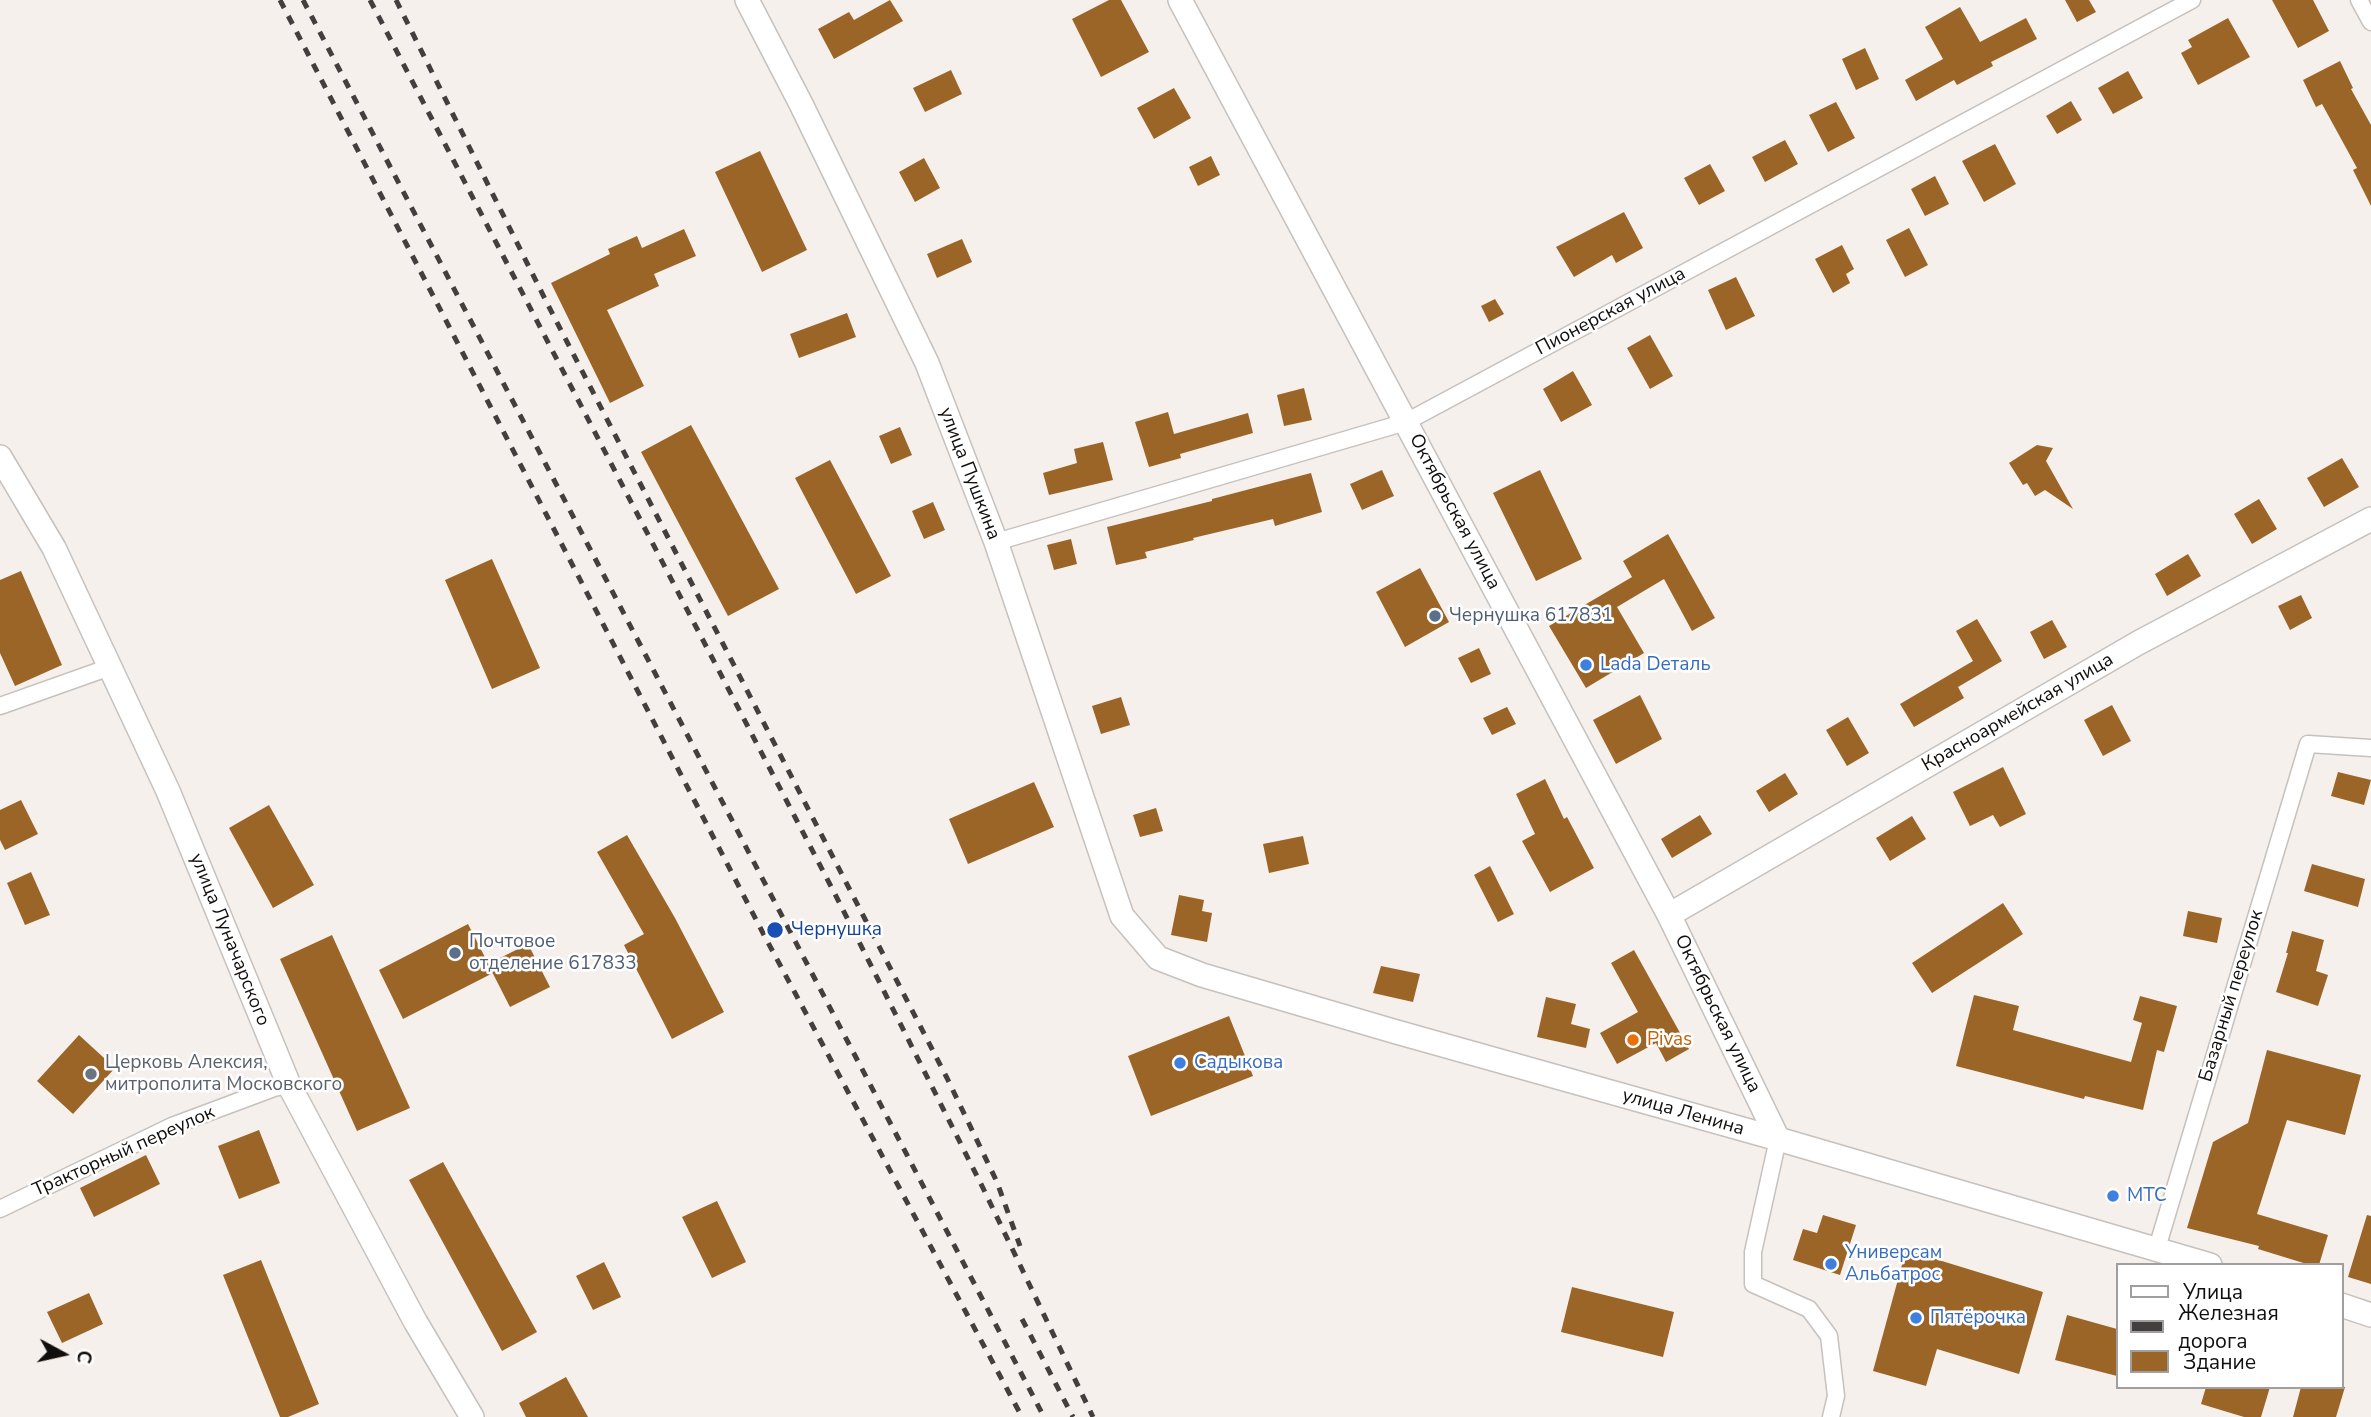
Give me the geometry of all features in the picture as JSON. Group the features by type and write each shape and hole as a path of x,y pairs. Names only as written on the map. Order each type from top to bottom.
{"street":[{"name":"улица Пушкина","path":"747,0 801,104 927,363 996,542 1122,916 1158,958"},
{"name":"Октябрьская улица","path":"1180,0 1669,915 1779,1139"},
{"name":"Пионерская улица","path":"996,542 1406,422 2192,0"},
{"path":"2359,0 2371,22"},
{"name":"улица Луначарского","path":"0,457 54,548 110,667 167,791 289,1085 415,1321 472,1417"},
{"name":"Красноармейская улица","path":"1669,915 2138,643 2371,519"},
{"path":"0,706 110,667"},
{"name":"Базарный переулок","path":"2157,1248 2308,744 2371,748"},
{"name":"улица Ленина","path":"1158,958 1202,975 1380,1027 1779,1139 2204,1263"},
{"name":"Тракторный переулок","path":"0,1209 172,1126 274,1088 289,1085"},
{"path":"1779,1139 1753,1252 1753,1284 1809,1308 1829,1336 1836,1396 1831,1417"},
{"path":"2343,1306 2371,1315"}],"building":[{"path":"890,0 903,21 834,59 818,29 849,12 854,20"},
{"path":"1109,0 1121,0 1149,52 1101,77 1072,19"},
{"path":"2065,0 2089,0 2096,12 2077,22"},
{"path":"2272,0 2313,0 2329,31 2298,48"},
{"path":"1960,7 1980,42 2026,18 2037,39 1991,62 1993,66 1957,85 1954,80 1916,101 1905,80 1943,59 1925,27"},
{"path":"2228,18 2250,57 2198,85 2181,53 2192,47 2188,40"},
{"path":"1865,48 1879,79 1856,90 1842,59"},
{"path":"2340,61 2353,88 2351,89 2371,125 2371,206 2353,170 2357,168 2322,104 2316,107 2303,80"},
{"path":"951,70 962,94 925,112 913,88"},
{"path":"2128,71 2143,98 2113,114 2098,88"},
{"path":"1174,88 1191,118 1154,139 1137,108"},
{"path":"2071,101 2082,120 2057,134 2046,116"},
{"path":"1836,102 1855,138 1828,152 1809,115"},
{"path":"1785,140 1798,164 1765,182 1752,157"},
{"path":"1995,144 2016,184 1984,202 1962,161"},
{"path":"760,151 807,250 762,272 715,172"},
{"path":"1211,156 1220,175 1198,186 1189,167"},
{"path":"924,158 940,188 915,202 899,172"},
{"path":"1710,164 1725,191 1699,205 1684,178"},
{"path":"1935,176 1949,204 1925,216 1911,189"},
{"path":"1624,212 1643,248 1616,263 1612,255 1574,277 1556,247"},
{"path":"1909,228 1928,265 1905,277 1886,240"},
{"path":"684,229 696,256 654,274 659,286 607,310 644,386 610,403 551,283 610,254 608,249 637,236 642,248"},
{"path":"962,239 972,262 937,278 927,254"},
{"path":"1842,245 1854,269 1846,274 1850,283 1833,293 1815,259"},
{"path":"1736,277 1755,316 1726,330 1708,290"},
{"path":"1495,299 1504,314 1489,322 1481,306"},
{"path":"847,313 856,337 799,358 790,334"},
{"path":"1650,335 1673,376 1650,389 1627,348"},
{"path":"1573,371 1592,405 1561,422 1543,389"},
{"path":"1304,388 1312,420 1284,426 1277,395"},
{"path":"1168,412 1174,434 1248,413 1253,433 1180,454 1181,458 1149,467 1135,422"},
{"path":"691,425 779,589 728,616 641,452"},
{"path":"900,427 912,455 891,464 879,436"},
{"path":"1103,442 1113,480 1049,495 1043,473 1077,463 1074,449"},
{"path":"2037,445 2053,448 2046,461 2073,509 2045,490 2035,496 2027,483 2023,485 2009,463"},
{"path":"2342,458 2359,487 2324,507 2307,478"},
{"path":"830,460 891,576 856,594 795,478"},
{"path":"1382,470 1394,496 1362,510 1350,484"},
{"path":"1540,470 1582,559 1536,581 1493,493"},
{"path":"1311,473 1322,512 1275,526 1273,519 1193,538 1194,540 1145,552 1147,558 1116,565 1107,527"},
{"path":"2259,499 2277,529 2252,544 2234,514"},
{"path":"933,502 945,530 924,539 912,511"},
{"path":"1668,534 1715,618 1692,631 1664,579 1617,607 1644,653 1586,688 1549,626 1632,577 1623,561"},
{"path":"1071,539 1077,564 1054,570 1047,545"},
{"path":"2188,554 2201,576 2167,596 2155,574"},
{"path":"492,559 540,668 492,689 445,580"},
{"path":"1420,568 1449,622 1405,647 1376,592"},
{"path":"21,571 62,665 15,686 0,653 0,580"},
{"path":"2301,595 2312,618 2290,630 2278,606"},
{"path":"1977,619 2002,661 1958,687 1964,698 1914,727 1900,704 1973,661 1956,631"},
{"path":"2052,620 2067,647 2044,659 2030,632"},
{"path":"1479,648 1491,674 1471,683 1458,658"},
{"path":"1640,695 1662,739 1616,764 1593,720"},
{"path":"1121,697 1130,725 1101,734 1092,706"},
{"path":"2112,705 2131,741 2103,756 2084,720"},
{"path":"1507,707 1516,724 1492,735 1483,718"},
{"path":"1848,717 1869,753 1847,766 1826,730"},
{"path":"2003,767 2026,814 2000,827 1993,815 1970,826 1953,792"},
{"path":"2338,772 2371,780 2364,805 2331,796"},
{"path":"1785,773 1798,794 1769,812 1756,791"},
{"path":"1545,779 1564,819 1567,817 1594,868 1550,892 1522,841 1535,834 1516,794"},
{"path":"1034,782 1054,827 968,864 949,819"},
{"path":"21,800 38,834 5,850 0,840 0,810"},
{"path":"269,805 314,885 273,908 229,828"},
{"path":"1156,808 1163,831 1140,837 1133,815"},
{"path":"1700,815 1712,834 1672,858 1661,839"},
{"path":"1912,816 1926,839 1890,861 1876,838"},
{"path":"627,835 675,918 724,1012 672,1039 624,945 644,934 597,852"},
{"path":"1303,836 1309,864 1269,873 1263,844"},
{"path":"2312,864 2365,879 2358,907 2304,891"},
{"path":"1490,866 1514,914 1498,922 1474,875"},
{"path":"31,872 50,915 25,925 7,883"},
{"path":"1179,895 1204,900 1202,911 1212,913 1207,942 1171,935"},
{"path":"2003,903 2023,934 1932,993 1912,963"},
{"path":"2188,911 2222,918 2217,943 2183,936"},
{"path":"468,924 493,973 403,1019 379,970"},
{"path":"2292,931 2324,940 2316,971 2328,975 2318,1006 2276,992"},
{"path":"332,935 410,1108 357,1131 280,959"},
{"path":"528,944 550,987 510,1007 488,964"},
{"path":"1634,950 1689,1049 1666,1062 1656,1043 1617,1064 1600,1033 1638,1012 1611,963"},
{"path":"1381,966 1420,974 1413,1002 1373,993"},
{"path":"1974,995 2019,1006 2013,1030 2131,1062 2142,1023 2133,1020 2140,996 2177,1006 2164,1052 2157,1050 2143,1110 2085,1096 2084,1099 1956,1066"},
{"path":"1546,997 1576,1004 1571,1024 1590,1029 1586,1048 1537,1037"},
{"path":"1229,1016 1253,1076 1151,1116 1128,1056"},
{"path":"79,1035 115,1068 73,1114 37,1081"},
{"path":"2267,1050 2361,1075 2345,1135 2287,1120 2257,1214 2328,1235 2320,1263 2304,1263 2258,1249 2259,1246 2187,1228 2213,1142 2248,1123"},
{"path":"259,1130 280,1183 239,1199 218,1146"},
{"path":"146,1155 160,1184 94,1217 80,1188"},
{"path":"443,1162 537,1332 502,1351 409,1180"},
{"path":"717,1201 746,1262 712,1278 682,1217"},
{"path":"1823,1215 1856,1225 1840,1275 1793,1260 1803,1229 1817,1233"},
{"path":"2367,1215 2371,1216 2371,1284 2348,1277"},
{"path":"1906,1250 2043,1292 2019,1374 1937,1349 1926,1386 1873,1371"},
{"path":"261,1260 319,1404 288,1417 280,1417 223,1275"},
{"path":"604,1262 621,1297 593,1310 576,1276"},
{"path":"1572,1287 1674,1312 1663,1357 1561,1332"},
{"path":"89,1293 103,1324 62,1343 47,1312"},
{"path":"2067,1315 2116,1329 2116,1376 2055,1360"},
{"path":"566,1377 588,1417 526,1417 519,1403"},
{"path":"2345,1387 2336,1417 2293,1417 2300,1389"},
{"path":"2205,1389 2269,1389 2261,1417 2244,1417 2201,1404"}],"railway":[{"path":"280,0 764,935 1022,1417"},
{"path":"303,0 1044,1417"},
{"path":"370,0 835,894 983,1188 1093,1417"},
{"path":"396,0 547,303 947,1078 997,1182 1020,1246"},
{"path":"1022,1319 1073,1417"}],"place":[{"name":"Чернушка 617831","path":"1435,616"},
{"name":"Lada Dеталь","path":"1586,665"},
{"name":"Чернушка","path":"775,930"},
{"name":"Почтовое отделение 617833","path":"455,953"},
{"name":"Pivas","path":"1633,1040"},
{"name":"Садыкова","path":"1180,1063"},
{"name":"Церковь Алексия, митрополита Московского","path":"91,1074"},
{"name":"МТС","path":"2113,1196"},
{"name":"Универсам Альбатрос","path":"1831,1264"},
{"name":"Пятёрочка","path":"1916,1318"}]}
